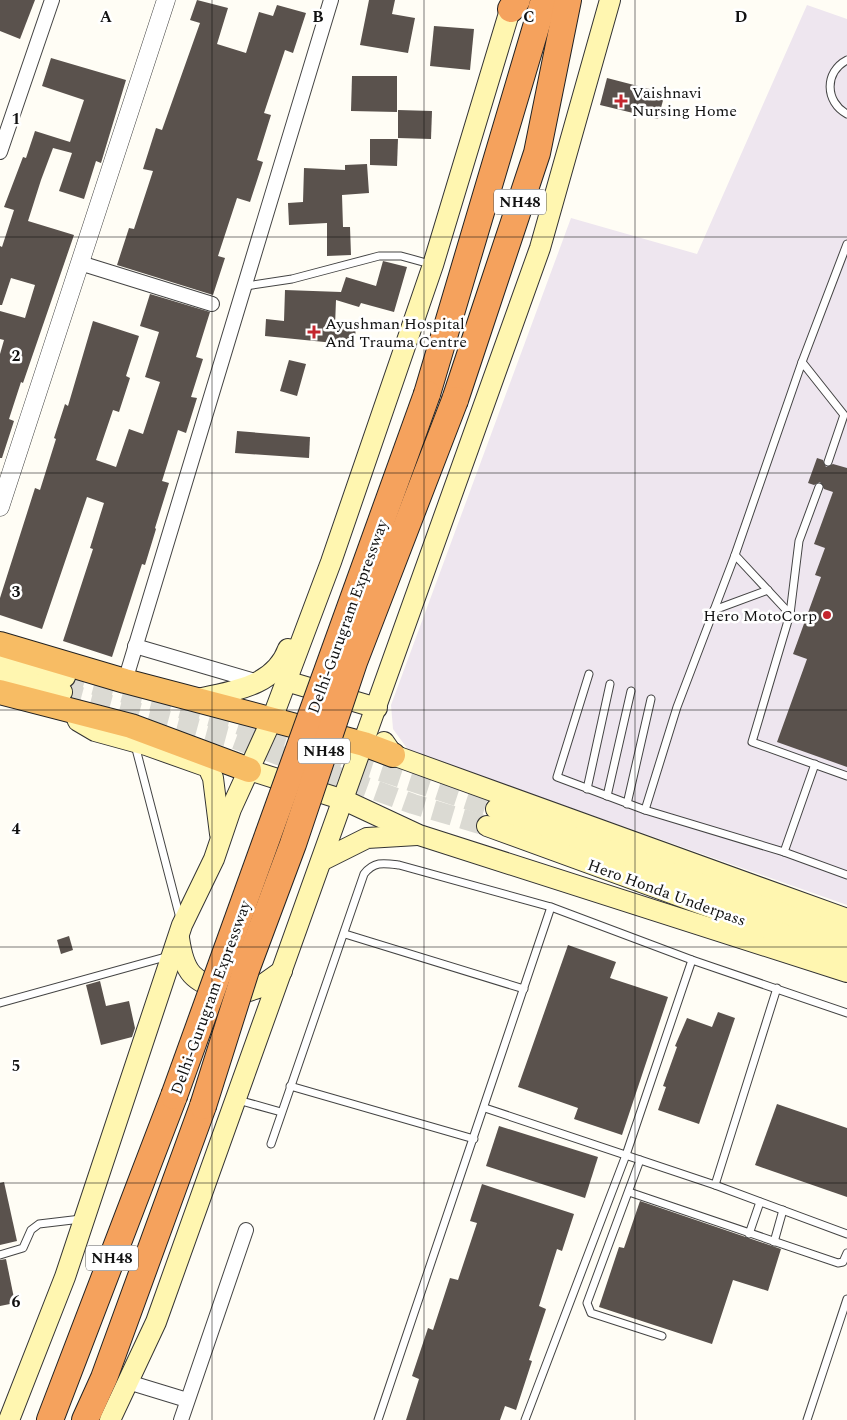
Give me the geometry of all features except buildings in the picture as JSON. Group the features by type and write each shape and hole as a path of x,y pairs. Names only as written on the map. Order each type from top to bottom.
{"highway":[{"name":"Delhi-Gurugram Expressway","path":"50,1420 174,1096 427,394 544,0"},
{"name":"Delhi-Gurugram Expressway","path":"85,1420 104,1378 203,1106 246,970 293,844 354,662 454,400 537,153 568,0"},
{"path":"0,644 194,700 272,718 364,744 393,755"},
{"path":"0,692 67,693 139,729 249,770"}],"main road":[{"path":"110,1420 156,1322 323,860 540,248 610,0"},
{"path":"6,1419 65,1277 181,931 220,841 231,809 272,718 322,584 433,265 513,3"},
{"path":"194,700 258,682 271,675 283,662 312,591 322,584"},
{"path":"0,656 67,693 78,721 85,727 208,767 213,778 220,841"},
{"path":"0,673 67,693"},
{"path":"286,681 379,702"},
{"path":"379,702 379,734 393,755 847,919"},
{"path":"227,762 231,809"},
{"path":"249,770 344,800 419,835 847,972"},
{"name":"Hero Honda Underpass","path":"847,937 492,818 847,957"},
{"path":"323,860 367,838 419,835"},
{"path":"181,931 182,959 186,969 195,978 233,996 258,988 282,971"}],"street":[{"path":"0,152 52,0"},
{"path":"0,507 166,0"},
{"path":"125,681 331,0"},
{"path":"80,263 212,304"},
{"path":"136,646 258,682"},
{"path":"181,1420 246,1230"},
{"path":"128,1382 187,1400"}],"lane":[{"path":"847,60 837,67 832,75 830,89 834,103 847,114"},
{"path":"645,810 677,706 735,555 802,362 847,244"},
{"path":"246,286 292,279 379,256 401,256 433,265"},
{"path":"802,362 844,415 828,462"},
{"path":"819,487 799,541 790,614 752,742 847,776"},
{"path":"735,555 790,614"},
{"path":"714,610 768,590"},
{"path":"589,674 557,777 627,804 784,852 847,875"},
{"path":"587,789 610,684"},
{"path":"606,796 631,691"},
{"path":"627,804 650,699"},
{"path":"134,742 181,931"},
{"path":"784,852 815,764"},
{"path":"271,1144 345,934 364,874 370,866 379,863 399,865 551,907 692,960 847,1013"},
{"path":"378,1420 485,1108 551,907"},
{"path":"345,934 524,989"},
{"path":"0,1003 172,955"},
{"path":"525,1420 626,1155 692,960"},
{"path":"715,1185 776,988"},
{"path":"290,1086 474,1139"},
{"path":"236,1099 281,1112"},
{"path":"485,1108 715,1185 847,1234"},
{"path":"640,1160 587,1303 591,1313 662,1336"},
{"path":"629,1192 838,1263 843,1262 847,1253"},
{"path":"749,1234 760,1202"},
{"path":"774,1242 783,1210"},
{"path":"0,1255 23,1248 31,1230 39,1224 84,1219"},
{"path":"807,1420 847,1299"}],"shaded area":[{"name":"Hero MotoCorp","path":"807,5 847,19 847,905 409,751 393,729 391,705 571,218 697,254"}],"tunnel":[{"path":"65,677 231,722 496,809"},
{"path":"62,692 229,737 413,804 487,826"}],"place":[{"name":"Vaishnavi Nursing Home","path":"621,101"},
{"name":"Ayushman Hospital And Trauma Centre","path":"314,332"},
{"name":"Hero MotoCorp","path":"827,615"}]}
